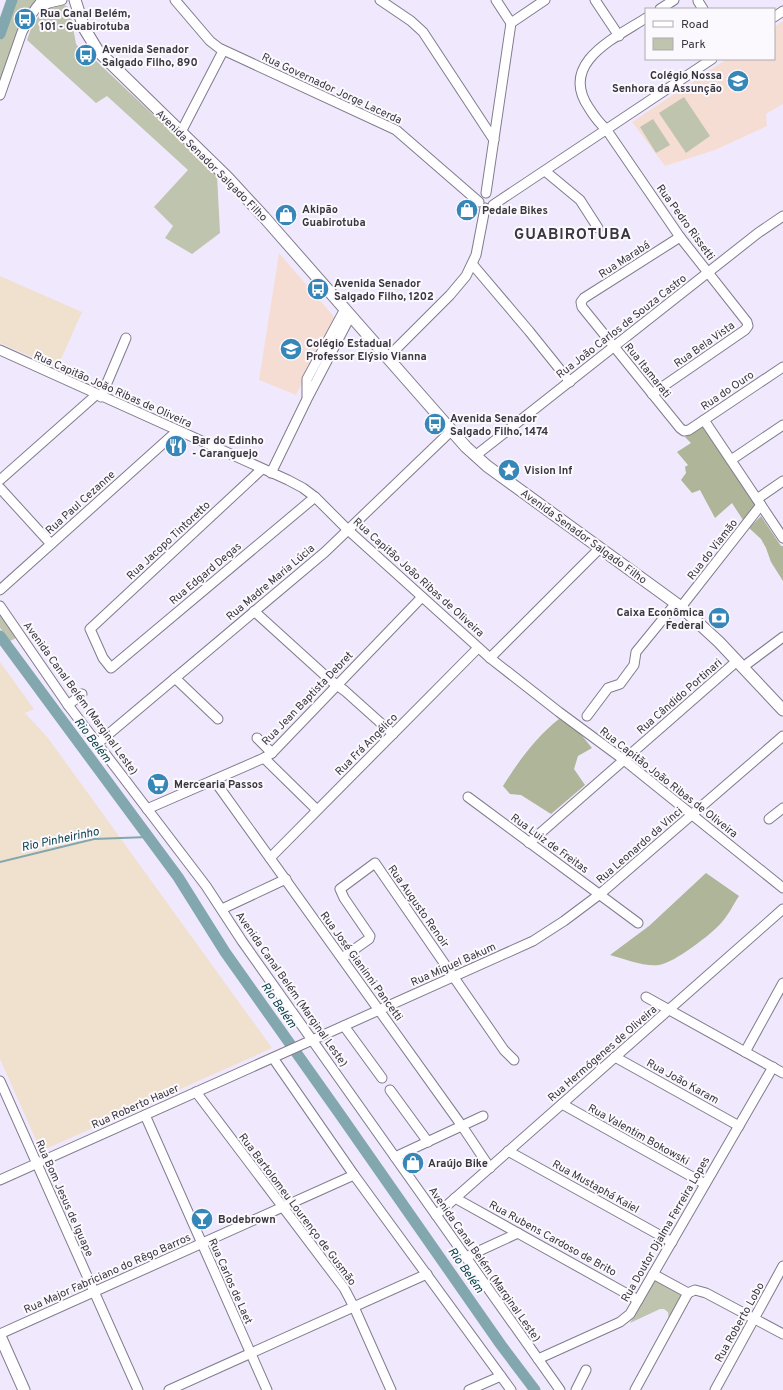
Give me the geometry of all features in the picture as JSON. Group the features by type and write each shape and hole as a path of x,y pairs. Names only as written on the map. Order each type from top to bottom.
{"main road":[{"name":"Avenida Senador Salgado Filho","path":"75,0 84,28 96,47 115,68 239,189 451,431 475,456 679,605 709,632 783,710"},
{"path":"0,1335 24,1390"}],"street":[{"path":"0,95 21,36 39,4 62,0"},
{"name":"Rua Governador Jorge Lacerda","path":"175,0 210,40 223,51 396,130 486,205"},
{"path":"380,0 411,21 423,32 494,140"},
{"path":"486,205 480,197 486,193 511,22 496,0"},
{"path":"511,22 545,0"},
{"path":"595,0 619,36"},
{"path":"662,8 674,0"},
{"name":"Rua Pedro Rissetti","path":"645,19 592,55 584,66 580,78 583,98 680,237 747,322 748,326"},
{"path":"181,132 223,51"},
{"path":"486,205 545,170 710,60"},
{"path":"545,170 580,200 598,228"},
{"path":"388,358 455,290 473,265 478,249 486,205 494,198 486,193"},
{"name":"Rua João Carlos de Souza Castro","path":"475,456 758,233 783,216"},
{"name":"Rua Marabá","path":"582,302 584,298 680,237"},
{"path":"473,265 570,382"},
{"name":"Rua Itamarati","path":"582,302 582,307 652,394 684,431"},
{"path":"271,473 307,399 307,379 348,312"},
{"name":"Rua Bela Vista","path":"652,394 745,330 748,326"},
{"path":"0,480 99,396 126,338"},
{"name":"Rua Capitão João Ribas de Oliveira","path":"0,350 299,486 315,497 348,530 490,658 564,717 624,760 783,888"},
{"name":"Rua do Ouro","path":"684,431 689,430 783,367"},
{"path":"704,420 783,538"},
{"path":"731,460 783,425"},
{"name":"Rua Paul Cezanne","path":"0,590 177,431"},
{"name":"Rua Madre Maria Lúcia","path":"98,743 325,552 451,431"},
{"name":"Rua Jacopo Tintoretto","path":"111,668 103,658 90,629 262,469"},
{"name":"Rua do Viamão","path":"587,716 608,688 620,684 634,665 636,652 679,605 759,502 783,481"},
{"path":"0,488 51,544"},
{"name":"Rua Edgard Degas","path":"111,668 315,497"},
{"path":"490,658 600,548"},
{"name":"Rua Jean Baptista Debret","path":"147,809 268,755 422,597"},
{"name":"Avenida Canal Belém (Marginal Leste)","path":"0,606 68,705 199,877 310,1041 395,1157 560,1390"},
{"path":"254,612 393,734"},
{"name":"Rua Cândido Portinari","path":"528,843 624,760 740,664 783,637"},
{"name":"Rua Frá Angélico","path":"270,858 478,648"},
{"path":"175,678 218,719"},
{"path":"68,705 82,694"},
{"name":"Rua Leonardo da Vinci","path":"600,894 783,736"},
{"path":"257,738 268,755 317,810"},
{"name":"Rua José Gianinni Pancetti","path":"214,780 462,1126 490,1168"},
{"name":"Rua Luiz de Freitas","path":"468,797 528,843 638,923"},
{"path":"769,819 783,808"},
{"name":"Rua Augusto Renoir","path":"342,958 369,939 370,936 344,898 340,889 375,863 504,1050 514,1060"},
{"path":"222,910 286,879"},
{"name":"Rua Miguel Bakum","path":"310,1041 533,941 558,925 600,894"},
{"name":"Rua Hermógenes de Oliveira","path":"436,1215 783,909"},
{"path":"745,1052 783,983"},
{"path":"646,997 783,1073"},
{"path":"344,1026 382,1078"},
{"name":"Rua Roberto Hauer","path":"0,1180 310,1041"},
{"path":"276,1056 354,1175 511,1390"},
{"name":"Rua João Karam","path":"615,1057 739,1126"},
{"name":"Rua Doutor Djalma Ferreira Lopes","path":"538,1359 624,1320 630,1314 772,1067"},
{"name":"Rua Bom Jesus de Iguape","path":"0,1081 138,1390"},
{"path":"390,1090 428,1142"},
{"name":"Rua Bartolomeu Lourenço de Gusmão","path":"196,1092 339,1280 354,1307 391,1390"},
{"name":"Rua Valentim Bokowski","path":"562,1104 705,1184"},
{"name":"Rua Carlos de Laet","path":"145,1115 267,1390"},
{"path":"395,1157 483,1116"},
{"name":"Rua Mustaphá Kaiel","path":"508,1151 672,1242"},
{"name":"Rua Major Fabriciano do Rêgo Barros","path":"0,1335 354,1175"},
{"name":"Rua Rubens Cardoso de Brito","path":"456,1198 638,1300"},
{"path":"466,1257 518,1233"},
{"name":"Rua Roberto Lobo","path":"715,1390 783,1266"},
{"path":"169,1390 427,1274"},
{"path":"653,1274 688,1293"},
{"path":"635,1390 688,1293 695,1290 706,1293 783,1334"},
{"path":"576,1390 586,1370"},
{"path":"469,1390 500,1376"}],"shaded area":[{"name":"Colégio Nossa Senhora da Assunção","path":"783,21 783,104 766,114 767,126 715,150 665,166 632,122 725,60 775,60 775,26"},
{"name":"Colégio Estadual Professor Elýsio Vianna","path":"279,253 335,318 296,395 259,380"},
{"path":"0,276 82,312 57,368 0,343"},
{"path":"0,662 34,709 25,713 48,738 272,1048 41,1151 0,1059"}],"green space":[{"path":"16,0 37,0 23,18 0,82 0,41"},
{"path":"64,5 70,10 76,44 80,49 92,57 217,175 220,233 192,254 165,238 173,226 154,207 188,170 107,96 96,103 27,40 32,26 43,10"},
{"path":"684,97 710,136 686,153 659,113"},
{"path":"653,119 670,145 656,153 640,127"},
{"path":"703,426 755,504 743,520 732,503 715,518 700,490 692,493 681,480 686,473 685,467 688,465 677,452 691,443 685,437"},
{"path":"761,516 781,546 783,546 783,581 771,562 761,539 749,528"},
{"path":"0,613 16,638 10,641 0,628"},
{"path":"559,719 579,732 592,748 578,756 574,769 585,785 551,814 521,795 510,794 503,786 528,750"},
{"path":"706,873 739,896 729,913 710,934 683,954 659,965 641,964 610,955 649,926"},
{"path":"655,1280 683,1295 669,1321 668,1312 664,1309 660,1309 630,1323"}],"waterway":[{"name":"Rio Belém","path":"0,34 12,0"},
{"name":"Rio Belém","path":"0,636 178,877 225,952 501,1345 535,1390"},
{"name":"Rio Pinheirinho","path":"0,862 94,839 148,837"}],"place":[{"name":"Rua Canal Belém, 101 - Guabirotuba","path":"25,19"},
{"name":"Avenida Senador Salgado Filho, 890","path":"86,55"},
{"name":"Colégio Nossa Senhora da Assunção","path":"738,81"},
{"name":"Pedale Bikes","path":"467,210"},
{"name":"Akipão Guabirotuba","path":"286,215"},
{"name":"Avenida Senador Salgado Filho, 1202","path":"318,289"},
{"name":"Colégio Estadual Professor Elýsio Vianna","path":"291,349"},
{"name":"Avenida Senador Salgado Filho, 1474","path":"435,424"},
{"name":"Bar do Edinho - Caranguejo","path":"176,446"},
{"name":"Vision Inf","path":"509,470"},
{"name":"Caixa Econômica Federal","path":"719,618"},
{"name":"Mercearia Passos","path":"158,784"},
{"name":"Araújo Bike","path":"413,1163"},
{"name":"Bodebrown","path":"202,1219"}],"district":[{"name":"GUABIROTUBA","path":"573,234"}]}
